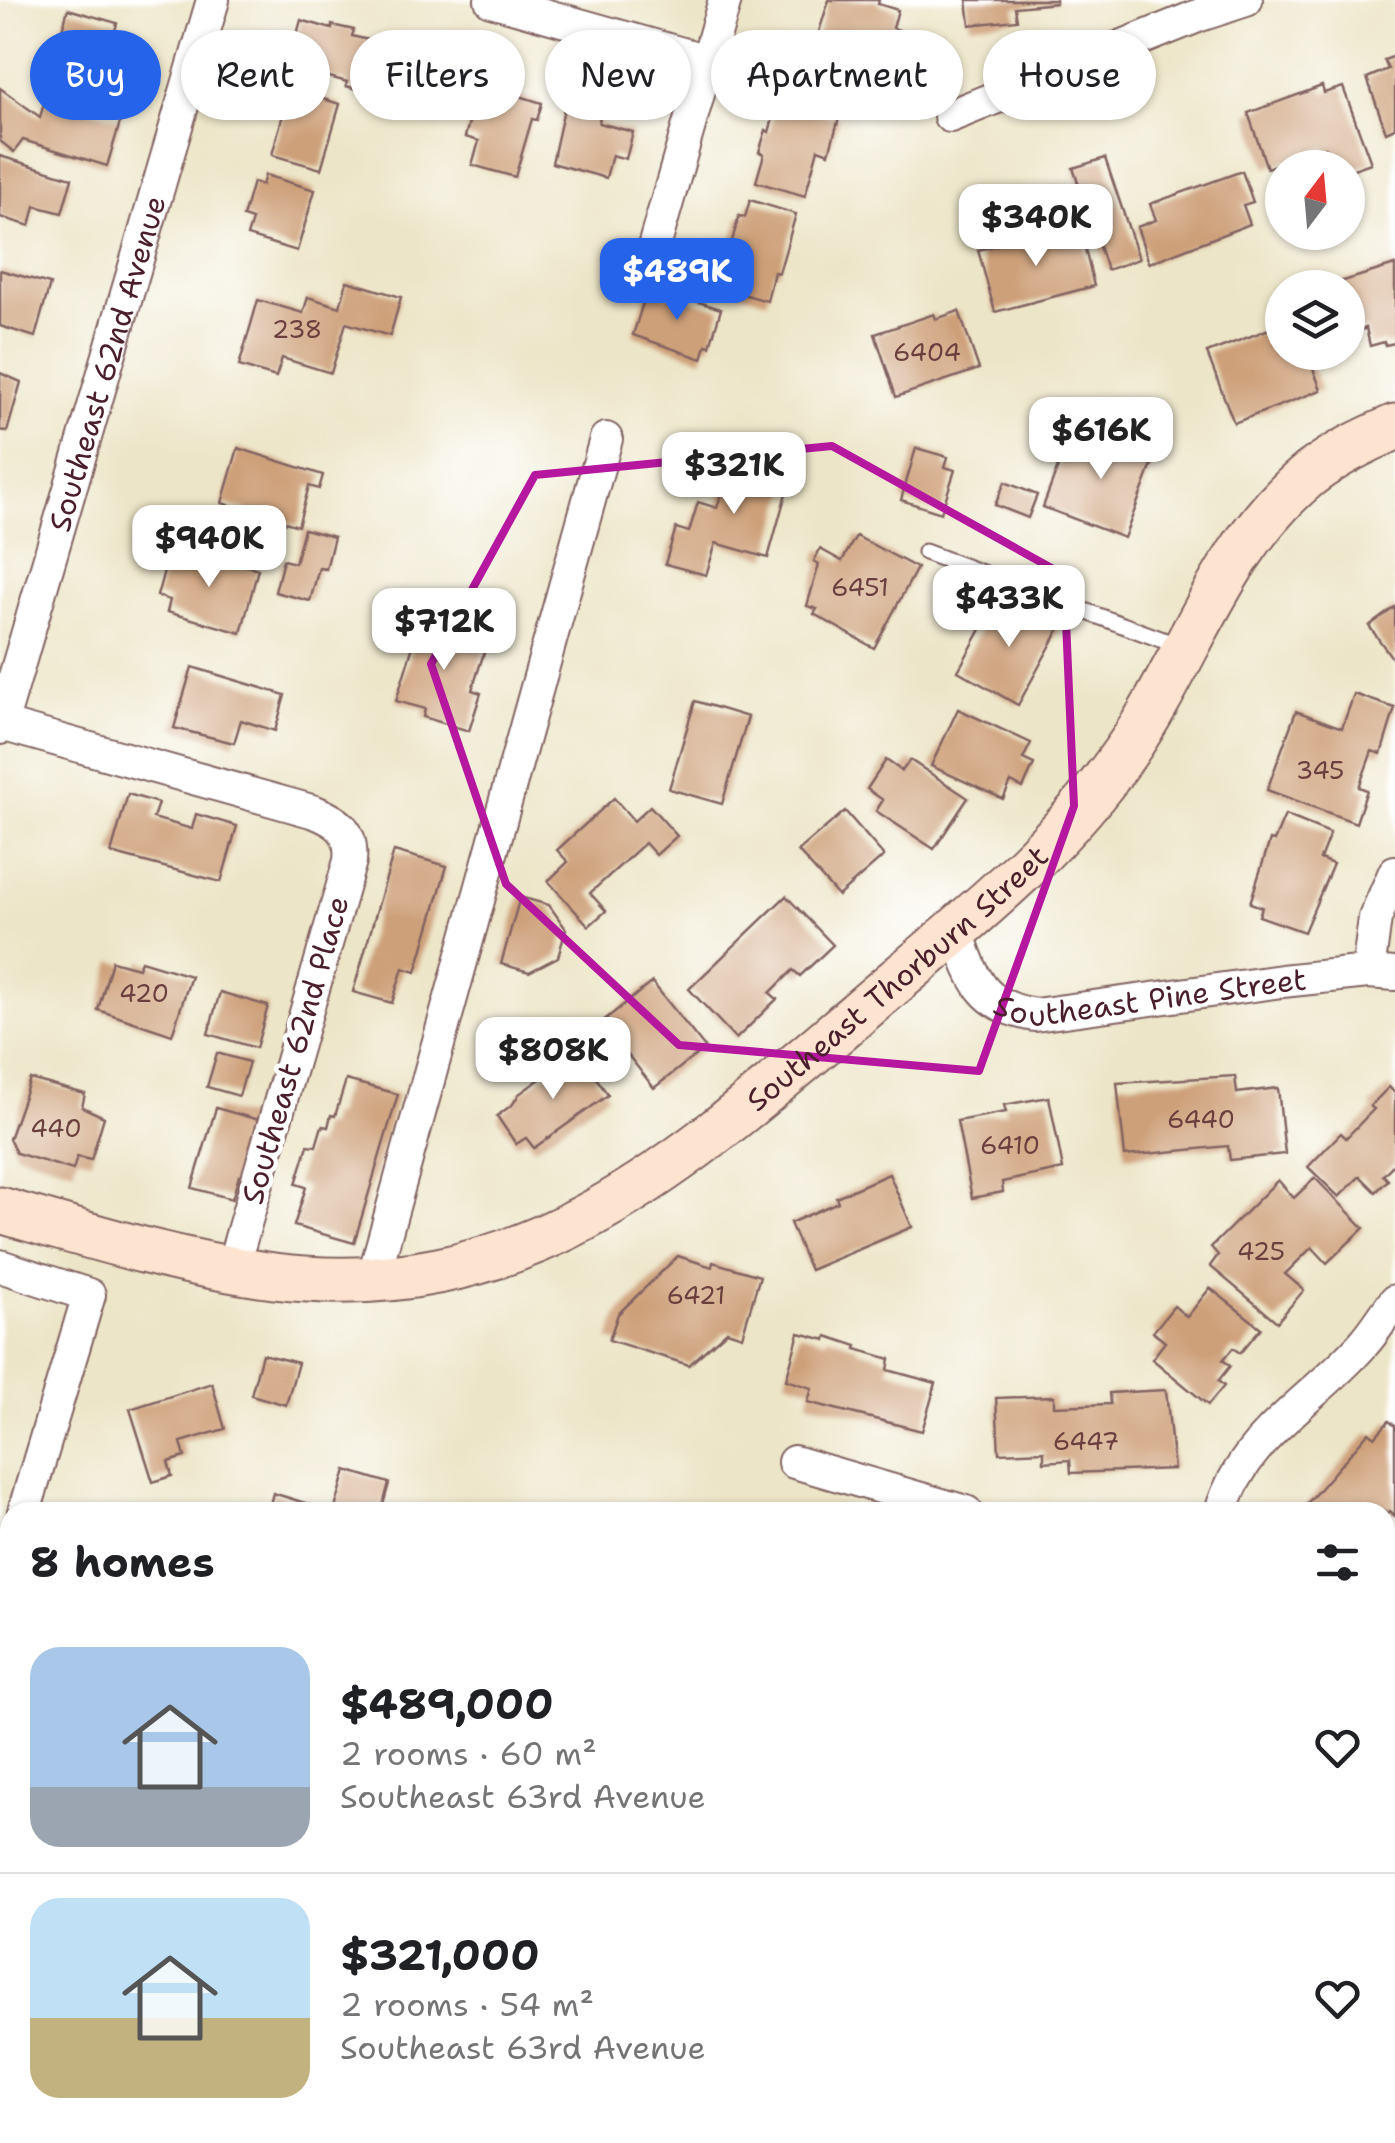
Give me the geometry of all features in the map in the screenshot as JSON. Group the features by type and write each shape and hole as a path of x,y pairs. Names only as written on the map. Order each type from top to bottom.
{"street":[{"name":"Southeast 62nd Avenue","path":"1,726 214,0"},
{"path":"491,0 707,61"},
{"path":"654,247 725,0"},
{"path":"963,110 1201,7 1246,0"},
{"name":"Southeast Thorburn Street","path":"0,1210 178,1259 232,1269 294,1278 374,1279 485,1260 535,1244 634,1190 716,1132 1026,868 1076,818 1137,735 1242,549 1266,516 1310,474 1338,455 1395,427"},
{"path":"374,1279 606,439"},
{"name":"Southeast 62nd Place","path":"1,726 332,818 346,831 352,844 232,1269"},
{"path":"1382,973 1376,918 1395,872"},
{"name":"Southeast Pine Street","path":"956,929 976,984 1010,1011 1035,1016 1382,973"},
{"path":"0,1266 90,1295 27,1502"},
{"path":"1225,1502 1244,1460 1278,1420 1363,1344 1395,1300"},
{"path":"794,1462 932,1502"}],"lane":[{"path":"925,552 1185,648"}],"highlighted area":[{"path":"832,446 1064,575 1074,806 979,1071 679,1045 506,884 431,664 535,475"}],"building":[{"path":"829,0 879,0 878,4 898,10 893,28 899,30 820,30"},
{"path":"967,0 1056,3 1015,7 1017,20 970,25"},
{"path":"68,9 117,23 115,30 62,30"},
{"path":"301,20 332,29 332,25 354,30 350,30 350,87 347,82 330,77 330,30 298,30"},
{"path":"1395,56 1395,128 1386,132 1367,78 1388,69 1384,60"},
{"path":"1322,86 1324,93 1343,87 1371,163 1365,165 1365,150 1325,147 1265,150 1265,162 1248,113"},
{"path":"0,88 30,110 30,120 121,120 107,166 23,140 14,152 0,141"},
{"path":"525,98 542,103 537,120 532,119 515,177 472,165 479,141 465,137 470,120 525,120"},
{"path":"330,101 340,104 321,169 272,155 282,120 330,120"},
{"path":"561,120 599,120 633,132 626,159 612,155 606,178 552,163"},
{"path":"772,120 838,120 829,153 818,149 805,196 756,182 764,154 759,152 766,130 769,132"},
{"path":"0,156 72,178 62,213 35,206 30,226 0,217"},
{"path":"1105,158 1139,259 1107,270 1073,168"},
{"path":"1242,171 1253,202 1243,205 1250,224 1149,263 1137,227 1156,220 1150,204"},
{"path":"265,175 315,190 297,251 247,236 252,220 243,217 253,182 262,185"},
{"path":"750,200 796,214 767,301 732,291 739,266 726,263 739,216 745,217"},
{"path":"1080,228 1094,286 995,312 978,250"},
{"path":"1395,265 1395,343 1370,346 1365,328 1365,274"},
{"path":"0,270 50,284 35,337 0,326"},
{"path":"347,281 401,297 390,336 346,323 331,373 282,358 276,377 239,366 258,300 303,313 308,297 340,307"},
{"path":"647,290 721,309 702,359 633,335"},
{"path":"959,311 979,369 896,397 875,334 934,314 936,319"},
{"path":"1265,331 1265,370 1314,370 1321,390 1234,423 1207,353"},
{"path":"0,373 21,382 7,432 0,430"},
{"path":"1070,434 1112,450 1118,434 1158,449 1124,538 1043,507"},
{"path":"238,448 323,475 319,489 309,486 298,526 222,503"},
{"path":"916,448 948,457 945,467 955,470 941,513 901,500"},
{"path":"733,455 792,472 768,558 716,543 706,575 665,564 676,528 689,532 698,502 717,508"},
{"path":"1005,482 1037,495 1028,518 995,505"},
{"path":"304,529 334,537 326,569 319,568 310,601 275,592 283,560 295,563"},
{"path":"856,536 917,568 874,648 814,614 817,609 807,606 819,564 814,561 820,549 842,561"},
{"path":"184,548 258,569 241,633 167,612 170,600 157,596 167,560 180,564"},
{"path":"1000,595 1060,628 1018,705 958,671"},
{"path":"1395,607 1395,662 1369,626"},
{"path":"422,617 489,637 472,690 481,693 469,731 423,717 425,709 396,701"},
{"path":"192,667 285,695 275,731 241,720 234,743 174,728"},
{"path":"1354,694 1395,708 1381,754 1372,751 1359,787 1367,790 1356,823 1267,790 1296,711 1342,728"},
{"path":"695,701 748,717 722,804 669,789"},
{"path":"958,709 1031,743 1023,759 1034,764 1023,788 1011,782 1003,799 931,766"},
{"path":"886,760 902,771 910,760 968,798 934,849 876,811 883,800 867,789"},
{"path":"128,794 158,803 153,818 192,829 196,814 237,826 221,882 111,853"},
{"path":"614,798 634,821 650,806 677,836 656,855 645,843 590,893 606,911 589,926 548,881 568,862 557,850"},
{"path":"845,811 884,856 838,896 798,851"},
{"path":"1285,815 1330,833 1320,859 1333,864 1304,932 1259,916 1262,907 1250,903 1270,840 1274,841"},
{"path":"394,851 447,866 416,972 403,968 392,1003 353,992"},
{"path":"786,896 833,945 800,976 793,970 770,993 777,999 736,1039 689,989"},
{"path":"520,897 549,905 566,929 558,957 529,972 501,964"},
{"path":"112,961 138,968 141,961 191,976 172,1035 98,1010"},
{"path":"652,982 705,1048 654,1088 602,1022"},
{"path":"220,992 268,1006 256,1048 208,1034"},
{"path":"578,1052 608,1095 534,1148 526,1138 516,1144 497,1116 519,1094"},
{"path":"217,1053 249,1062 239,1096 207,1087"},
{"path":"1235,1076 1237,1093 1278,1088 1285,1154 1230,1160 1228,1146 1125,1156 1117,1083"},
{"path":"30,1079 85,1094 82,1107 104,1117 91,1160 77,1157 73,1170 16,1153 9,1139"},
{"path":"346,1080 398,1094 354,1243 294,1226 306,1187 296,1184 308,1145 316,1146 322,1126 328,1127 331,1115 335,1116"},
{"path":"1389,1087 1395,1093 1395,1163 1383,1175 1388,1180 1376,1192 1360,1176 1339,1197 1308,1167 1341,1133 1346,1138"},
{"path":"1049,1097 1063,1169 1002,1182 1003,1192 972,1198 957,1121 1006,1112 1004,1105"},
{"path":"216,1108 259,1120 232,1199 192,1188"},
{"path":"889,1174 912,1227 810,1270 790,1223"},
{"path":"1315,1178 1364,1228 1327,1263 1312,1247 1285,1274 1304,1290 1277,1322 1210,1266 1218,1255 1211,1247 1278,1180 1294,1198"},
{"path":"678,1256 760,1276 742,1336 727,1331 689,1365 609,1340 618,1314"},
{"path":"1210,1288 1261,1328 1240,1353 1233,1348 1223,1360 1230,1366 1218,1381 1224,1386 1208,1405 1152,1359 1165,1342 1153,1332 1174,1306 1187,1317"},
{"path":"799,1333 826,1340 827,1336 857,1346 856,1349 890,1359 888,1370 936,1383 922,1431 808,1402 812,1388 786,1380"},
{"path":"262,1354 298,1363 286,1405 251,1395"},
{"path":"212,1383 225,1429 181,1442 185,1457 168,1462 172,1476 153,1482 130,1409"},
{"path":"1166,1390 1174,1469 1071,1473 1070,1460 1044,1462 1044,1451 999,1453 996,1398 1054,1396 1054,1406 1110,1404 1109,1393"},
{"path":"1389,1421 1395,1426 1395,1502 1308,1502 1369,1432 1375,1437"},
{"path":"346,1470 389,1483 384,1502 337,1502"},
{"path":"273,1493 302,1502 271,1502"}]}
